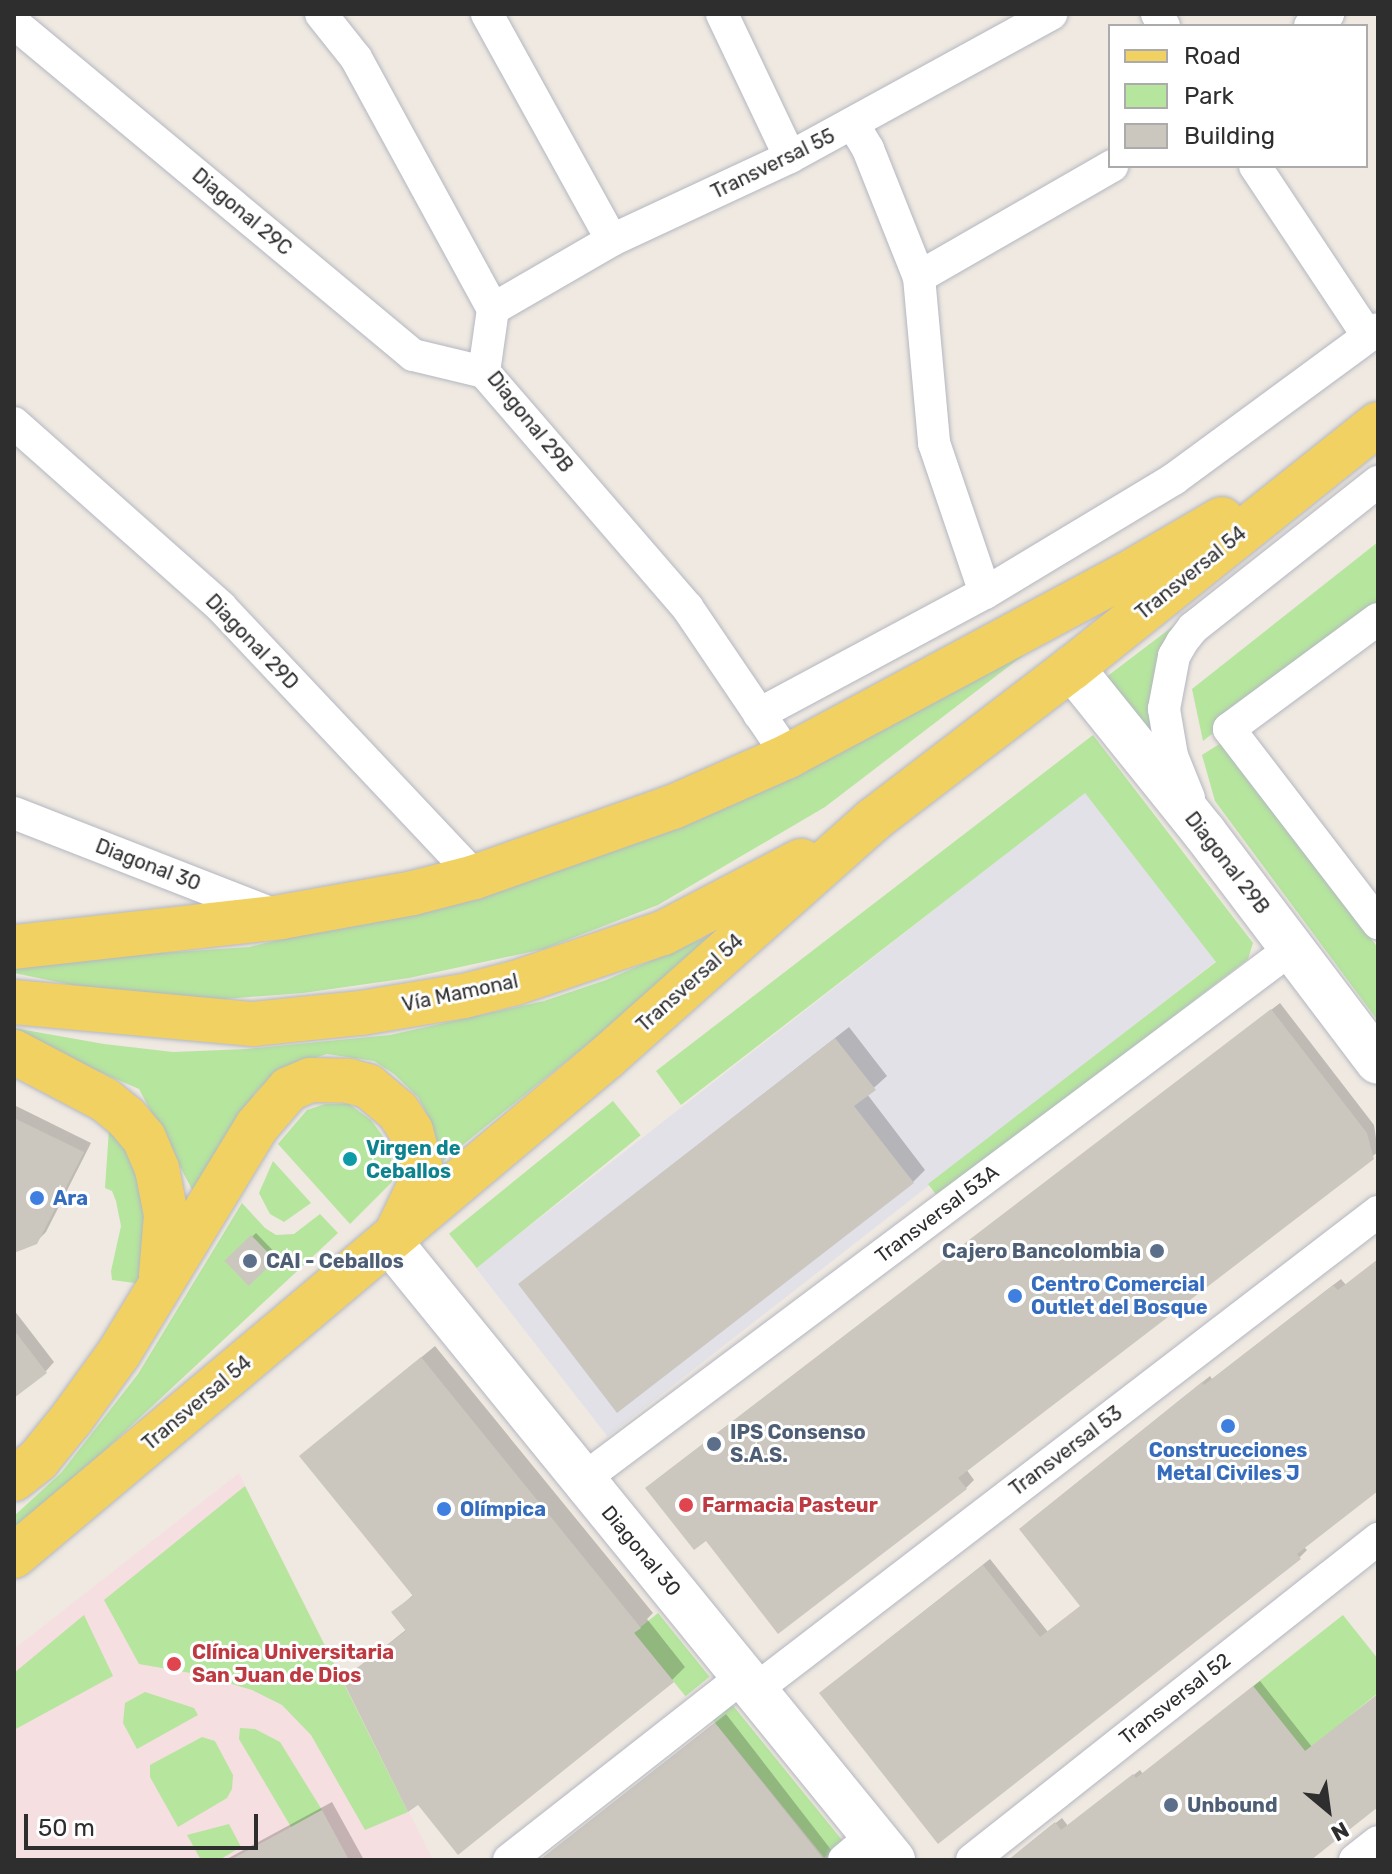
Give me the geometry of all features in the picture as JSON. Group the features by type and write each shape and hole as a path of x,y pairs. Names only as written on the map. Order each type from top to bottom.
{"main road":[{"path":"14,947 281,917 413,893 475,877 673,807 788,756 1138,568 1368,432"},
{"name":"Transversal 54","path":"14,1556 606,1058 873,820 1072,668 1368,432"},
{"name":"Vía Mamonal","path":"14,1002 253,1024 361,1013 464,996 546,973 663,933 873,820"},
{"path":"14,1052 105,1100 127,1118 144,1138 157,1169 166,1215 161,1286"},
{"path":"14,1479 38,1460 72,1418 161,1286 257,1126 289,1089 310,1080 332,1079 368,1086 398,1111 411,1131 423,1178 412,1207 390,1242"}],"street":[{"path":"321,14 356,58 493,309"},
{"path":"487,14 612,240"},
{"path":"722,14 790,157"},
{"name":"Transversal 55","path":"493,309 612,240 790,157 1051,14"},
{"name":"Diagonal 29C","path":"14,23 413,355 484,372"},
{"path":"853,124 868,149 919,277 934,443 985,593"},
{"path":"919,277 1109,168"},
{"path":"759,714 985,593 1174,479 1373,332 1256,168"},
{"name":"Diagonal 29B","path":"493,309 484,372 687,607 788,756"},
{"name":"Diagonal 29D","path":"14,423 221,607 475,877"},
{"path":"1204,832 1172,756 1166,728 1166,687 1174,656 1193,628 1378,482"},
{"path":"1378,619 1229,729 1378,923"},
{"name":"Diagonal 29B","path":"1072,668 1204,832 1378,1062"},
{"name":"Diagonal 30","path":"14,813 281,917"},
{"name":"Transversal 53A","path":"582,1480 1292,948"},
{"name":"Transversal 53","path":"509,1860 1378,1212"},
{"name":"Diagonal 30","path":"390,1242 750,1683 870,1852"},
{"name":"Transversal 52","path":"972,1860 1378,1539"},
{"path":"1355,1860 1378,1842"}],"shaded area":[{"path":"1085,792 1217,961 608,1437 476,1268"},
{"name":"Clínica Universitaria San Juan de Dios","path":"239,1473 433,1860 14,1860 14,1649"}],"green space":[{"path":"1378,542 1378,604 1203,741 1192,689"},
{"path":"1197,608 1166,756 1101,681"},
{"path":"1025,654 825,807 658,905 544,949 409,978 303,993 225,999 160,996 82,987 14,973 14,966 28,962 249,947 377,917"},
{"path":"1093,735 1253,943 1248,959 938,1197 928,1184 1216,962 1085,793 681,1105 656,1071"},
{"path":"1224,741 1378,948 1378,1021 1215,801 1202,755"},
{"path":"736,924 443,1161 431,1122 418,1097 394,1074 374,1061 327,1054 280,1069 255,1093 196,1197 139,1089 14,1035 14,1028 173,1052 247,1049 390,1035 544,1001 606,980"},
{"path":"613,1101 641,1135 477,1268 449,1234"},
{"path":"325,1104 349,1104 371,1120 387,1142 392,1162 392,1182 350,1224 278,1144 307,1110"},
{"path":"109,1129 133,1150 149,1192 142,1284 112,1280 111,1271 121,1226 112,1191 105,1188"},
{"path":"273,1161 311,1203 284,1222 270,1214 259,1193"},
{"path":"242,1203 265,1228 276,1235 294,1234 320,1214 338,1233 14,1535 14,1516 61,1473 138,1374"},
{"path":"245,1486 408,1812 365,1830 311,1735 282,1705 252,1690 202,1675 139,1664 104,1600"},
{"path":"658,1613 710,1677 686,1696 634,1633"},
{"path":"84,1615 113,1676 14,1730 14,1673"},
{"path":"1343,1615 1378,1659 1378,1693 1351,1715 1378,1749 1305,1751 1253,1686"},
{"path":"145,1692 194,1708 198,1715 137,1749 123,1723 125,1703"},
{"path":"731,1703 844,1842 824,1858 712,1719"},
{"path":"240,1728 255,1729 280,1742 322,1810 291,1827 239,1739"},
{"path":"202,1737 215,1741 233,1775 232,1789 227,1798 178,1827 150,1777 150,1765"},
{"path":"229,1824 241,1847 219,1860 201,1860 187,1835"}],"building":[{"path":"1271,1009 1367,1133 1374,1159 958,1478 967,1489 778,1634 706,1541 694,1550 645,1488"},
{"path":"835,1038 876,1090 854,1106 914,1183 617,1413 518,1284"},
{"name":"Ara","path":"14,1118 84,1152 37,1244 14,1253"},
{"name":"CAI - Ceballos","path":"251,1235 275,1260 249,1286 224,1261"},
{"path":"1378,1259 1378,1491 1297,1554 1301,1559 938,1844 819,1693 983,1565 1040,1637 1080,1606 1019,1529 1202,1382 1204,1385 1333,1285 1338,1290"},
{"path":"14,1330 47,1373 14,1398"},
{"name":"Olímpica","path":"421,1357 641,1628 634,1633 674,1682 458,1855 418,1805 408,1812 342,1679 406,1631 391,1612 413,1596 299,1456"},
{"path":"1253,1686 1305,1751 1378,1694 1378,1807 1311,1860 1008,1860 1055,1822 1061,1830 1133,1774 1136,1778"},
{"path":"715,1723 824,1860 540,1860"},
{"path":"322,1810 349,1860 230,1860 291,1827"}],"place":[{"name":"Virgen de Ceballos","path":"350,1159"},
{"name":"Ara","path":"37,1198"},
{"name":"Cajero Bancolombia","path":"1157,1251"},
{"name":"CAI - Ceballos","path":"250,1261"},
{"name":"Centro Comercial Outlet del Bosque","path":"1015,1296"},
{"name":"Construcciones Metal Civiles J","path":"1228,1426"},
{"name":"IPS Consenso S.A.S.","path":"714,1444"},
{"name":"Farmacia Pasteur","path":"686,1505"},
{"name":"Olímpica","path":"444,1509"},
{"name":"Clínica Universitaria San Juan de Dios","path":"174,1664"},
{"name":"Unbound","path":"1171,1805"}]}
